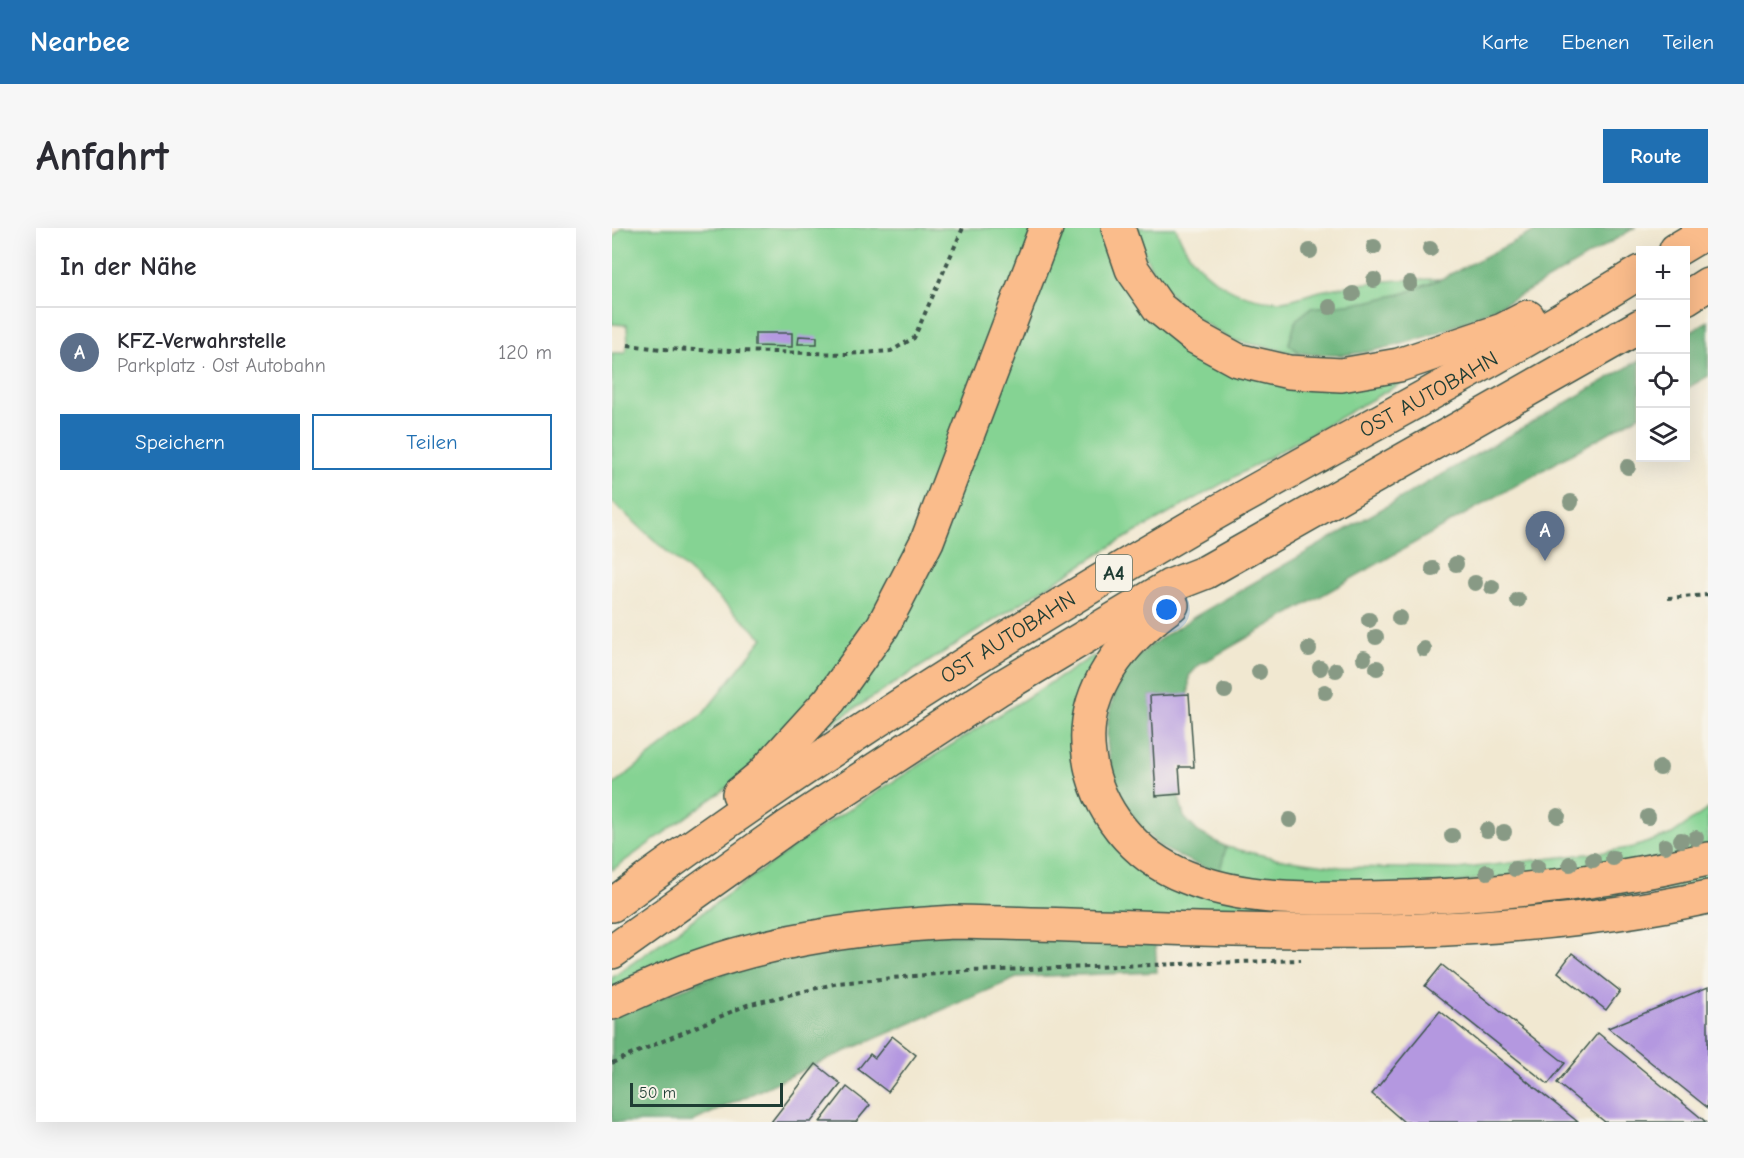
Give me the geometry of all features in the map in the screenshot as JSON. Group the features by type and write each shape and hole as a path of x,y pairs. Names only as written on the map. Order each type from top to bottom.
{"highway":[{"path":"645,880 673,850 761,776 830,700 883,626 927,541 1046,228"},
{"path":"1118,228 1132,269 1159,308 1195,338 1237,360 1289,372 1341,375 1399,365 1503,330 1556,302 1601,296"},
{"path":"1683,246 1708,231"},
{"name":"OST AUTOBAHN","path":"612,905 776,789 980,654 1182,532 1636,275"},
{"path":"1690,295 1708,284"},
{"name":"OST AUTOBAHN","path":"612,952 789,826 1000,688 1170,586 1206,572 1636,329"},
{"path":"1206,572 1179,601 1154,618 1125,646 1102,678 1089,723 1092,773 1107,809 1131,842 1185,877 1230,891 1315,899 1424,897 1481,894 1558,885 1616,877 1708,859"},
{"path":"612,1003 696,967 755,950 801,938 897,925 954,922 1316,932 1428,931 1565,921 1708,897"}],"path":[{"path":"628,345 661,349 847,354 891,351 914,338 963,228"},
{"path":"1668,598 1708,595"},
{"path":"612,1063 747,1005 838,983 969,971 1206,963"}],"green space":[{"path":"621,228 1038,228 924,526 835,681 738,780 612,870 612,786 703,714 763,638 612,502 612,353 625,353 628,344 627,325 612,324 612,239"},
{"path":"1057,228 1111,228 1200,354 1419,373 1113,545 827,726"},
{"path":"1135,228 1176,228 1183,244 1204,271 1232,290 1265,300 1282,301 1328,289 1376,282 1441,279 1405,293 1367,302 1311,308 1296,320 1289,343 1300,354 1231,340 1183,309 1154,274"},
{"path":"1541,228 1634,228 1510,301 1411,342 1347,355 1312,355 1303,353 1289,344 1296,320 1311,308 1367,302 1405,293 1441,279"},
{"path":"1708,321 1708,376 1690,387 1690,354 1690,332"},
{"path":"1636,362 1636,417 1199,665 1189,676 1189,694 1150,696 1156,795 1181,794 1179,797 1184,817 1198,832 1226,847 1219,874 1177,856 1157,844 1131,813 1121,796 1109,758 1108,719 1113,699 1124,673 1142,652 1191,619"},
{"path":"1093,656 1099,659 1098,810 1238,900 1708,866 1708,884 1602,902 612,989 612,978 824,825"},
{"path":"1708,809 1708,849 1681,856 1442,884 1310,887 1219,874 1226,847 1275,858 1340,867 1458,869 1605,852 1634,847 1672,834"},
{"path":"933,934 1155,940 1157,972 1019,977 816,1064 692,1122 612,1122 612,1015 739,968 817,949"}],"building":[{"path":"755,333 792,333 792,347 755,346"},
{"path":"799,336 817,337 817,344 798,344"},
{"path":"1189,694 1194,767 1179,767 1181,794 1156,796 1150,696"},
{"path":"1572,953 1620,991 1606,1010 1558,972"},
{"path":"1442,965 1565,1063 1548,1084 1425,986"},
{"path":"1708,987 1708,1108 1608,1028"},
{"path":"1440,1011 1578,1122 1404,1122 1372,1094"},
{"path":"1598,1033 1706,1122 1605,1122 1557,1083"},
{"path":"892,1036 916,1055 888,1092 858,1069 870,1054 875,1058"},
{"path":"816,1064 841,1084 811,1122 771,1122"},
{"path":"847,1087 870,1105 856,1122 820,1122"}],"place":[{"name":"KFZ-Verwahrstelle","path":"1545,561"}]}
